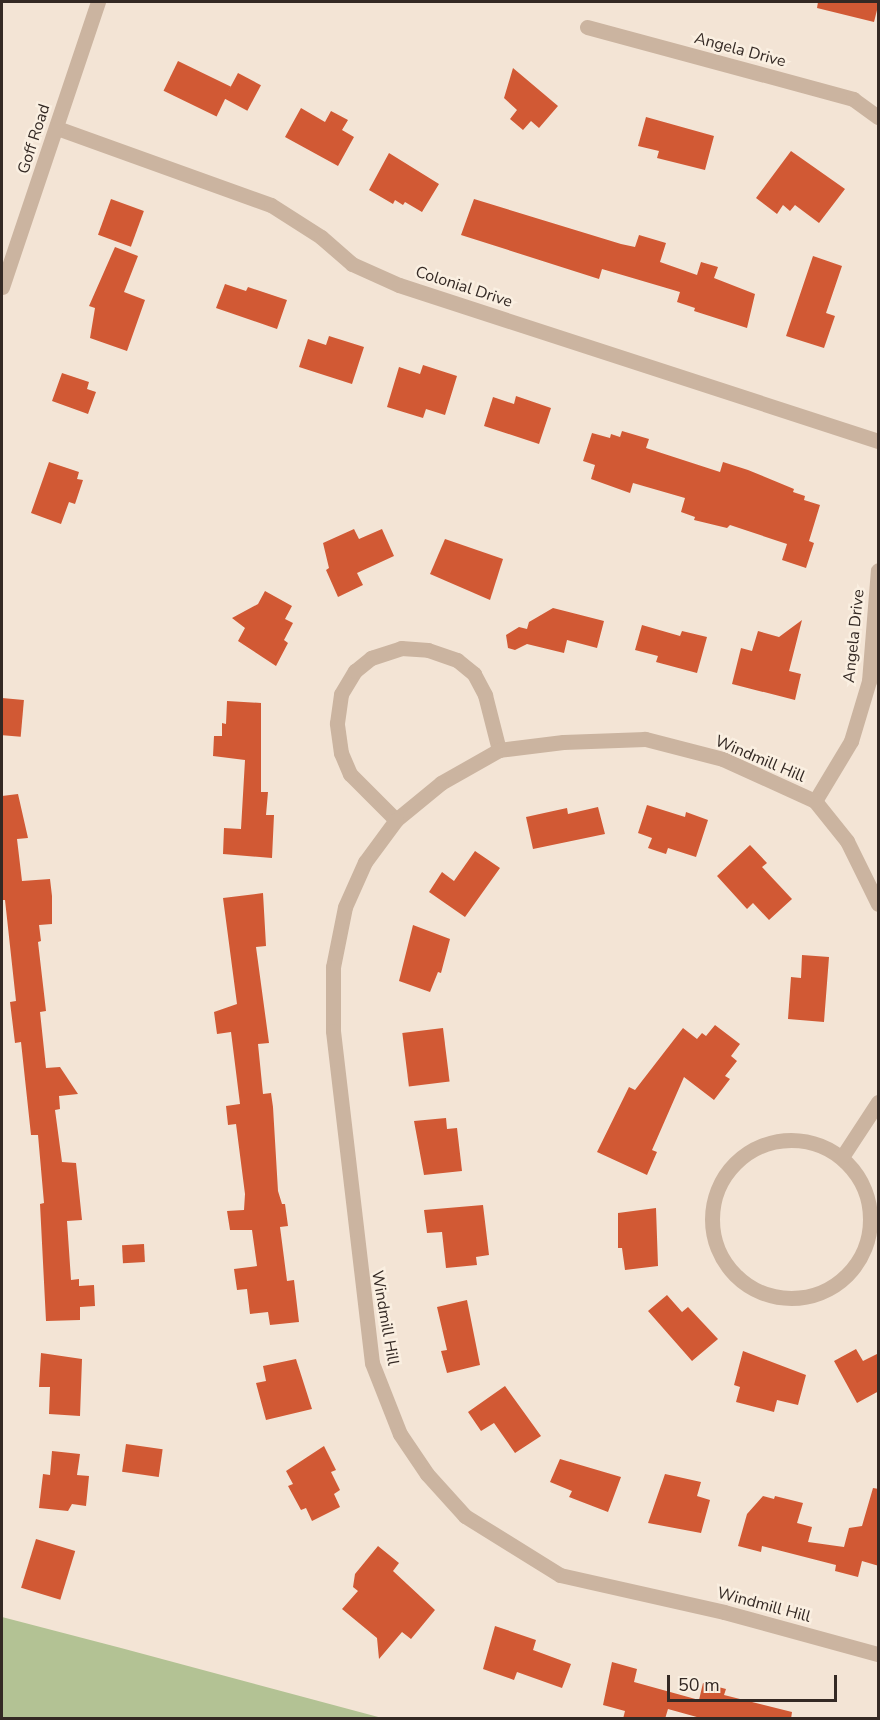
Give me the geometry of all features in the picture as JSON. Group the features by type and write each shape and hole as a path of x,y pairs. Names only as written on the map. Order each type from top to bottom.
{"street":[{"name":"Goff Road","path":"2,287 57,128 88,22 98,2"},
{"name":"Angela Drive","path":"587,27 853,99 879,117"},
{"name":"Colonial Drive","path":"57,128 271,205 321,237 352,264 399,285 879,441"},
{"name":"Angela Drive","path":"815,801 851,741 869,681 879,570"},
{"path":"396,820 350,774 341,753 337,723 341,693 356,671 371,658 401,648 428,650 456,660 474,674 485,695 499,750"},
{"name":"Windmill Hill","path":"879,904 847,841 815,801 723,759 645,739 563,741 499,750 441,783 396,820 365,862 345,907 333,967 333,1031 372,1363 400,1434 427,1474 465,1516 560,1575 724,1612 879,1654"},
{"path":"842,1157 879,1102"},
{"path":"774,1140 810,1141 842,1157 864,1185 871,1220 863,1255 840,1282 807,1297 772,1296 740,1281 718,1252 710,1217 719,1182 742,1155 774,1140"}],"green space":[{"path":"2,1617 121,1648 382,1718 2,1718"}],"building":[{"path":"818,2 879,2 874,22 817,8"},
{"path":"178,61 231,87 217,117 164,91"},
{"path":"513,68 558,106 539,128 531,121 523,130 510,119 517,110 504,98"},
{"path":"238,73 261,85 247,111 224,99"},
{"path":"301,108 325,122 331,111 348,120 342,130 354,137 338,166 285,137"},
{"path":"646,117 714,136 705,170 657,158 659,151 638,146"},
{"path":"791,151 845,189 819,223 795,205 790,211 783,205 777,214 756,198"},
{"path":"389,153 439,184 422,212 405,202 403,205 395,200 393,204 369,190"},
{"path":"111,199 144,211 131,247 98,235"},
{"path":"474,199 621,244 635,247 639,235 666,243 660,262 697,275 701,262 718,267 714,278 755,294 747,328 694,311 695,308 677,302 680,292 602,269 599,279 461,235"},
{"path":"115,247 138,256 124,292 145,300 127,351 90,338 95,308 89,306"},
{"path":"813,256 842,266 826,313 835,316 824,348 786,336"},
{"path":"225,284 246,291 248,287 287,300 277,329 216,308"},
{"path":"329,336 364,347 352,384 299,367 308,339 326,345"},
{"path":"423,365 457,376 445,415 426,409 423,418 387,407 399,367 420,374"},
{"path":"62,373 89,382 87,389 96,392 88,414 52,401"},
{"path":"516,396 551,408 539,444 484,426 493,397 514,404"},
{"path":"622,431 649,439 646,448 720,472 723,462 748,470 794,489 793,492 805,496 804,500 820,505 809,541 814,543 806,568 782,560 787,544 730,525 727,528 694,520 695,517 681,512 685,498 633,483 630,493 591,479 595,465 583,461 592,433 610,438 611,434 620,437"},
{"path":"49,462 79,472 77,479 83,480 75,504 69,502 61,524 31,513"},
{"path":"354,529 359,539 382,529 394,556 357,573 363,585 338,597 326,570 329,568 323,543"},
{"path":"445,539 503,559 490,600 430,574"},
{"path":"265,591 292,606 285,619 293,623 284,640 288,643 276,666 238,641 245,628 232,618 258,604"},
{"path":"553,608 604,621 597,648 567,640 564,653 527,644 515,650 508,648 506,635 519,627 527,629 529,622"},
{"path":"802,620 789,671 801,674 795,700 732,684 741,648 752,651 758,631 779,637"},
{"path":"642,625 680,636 682,631 707,637 697,673 656,662 658,656 635,650"},
{"path":"2,698 24,700 21,737 2,735"},
{"path":"227,701 261,703 261,792 268,792 266,815 274,815 272,858 223,854 224,828 241,829 245,760 213,756 214,736 222,736 222,723 226,724"},
{"path":"18,794 28,838 17,839 22,881 50,879 52,896 52,924 39,925 41,941 38,942 46,1011 40,1012 46,1068 60,1067 78,1094 59,1096 60,1109 55,1110 62,1162 76,1163 82,1220 67,1221 71,1280 79,1279 79,1286 94,1285 95,1306 80,1307 80,1320 46,1321 40,1204 44,1203 38,1135 31,1135 21,1042 15,1043 10,1002 16,1001 5,900 2,900 2,796"},
{"path":"647,805 685,817 686,812 708,820 696,857 668,848 666,854 648,848 652,838 638,833"},
{"path":"598,807 605,834 533,849 526,817 567,808 568,814"},
{"path":"750,845 767,863 762,867 792,899 769,920 753,903 747,909 717,876"},
{"path":"475,851 500,868 465,917 429,892 442,872 454,881"},
{"path":"263,893 266,946 256,947 269,1043 258,1044 263,1094 271,1093 278,1191 282,1204 285,1204 288,1226 280,1227 287,1281 294,1280 299,1322 270,1325 268,1312 250,1314 247,1289 237,1290 234,1269 257,1266 252,1230 230,1230 227,1211 244,1210 245,1194 236,1124 228,1125 226,1106 240,1104 231,1032 217,1034 214,1012 237,1004 223,898"},
{"path":"413,925 450,939 441,973 438,972 430,992 399,981"},
{"path":"802,955 829,957 824,1022 788,1019 791,977 801,978"},
{"path":"715,1025 740,1044 731,1056 737,1061 725,1076 730,1079 714,1100 684,1077 652,1150 657,1152 647,1175 597,1152 629,1087 635,1090 683,1028 697,1039 702,1033 706,1036"},
{"path":"443,1028 450,1082 409,1087 402,1033"},
{"path":"446,1118 447,1129 457,1128 462,1171 424,1175 414,1121"},
{"path":"483,1205 489,1255 476,1257 477,1265 446,1268 442,1232 427,1233 424,1210"},
{"path":"656,1208 658,1266 625,1270 622,1248 618,1248 618,1213"},
{"path":"144,1244 145,1262 123,1263 122,1245"},
{"path":"667,1295 682,1312 688,1307 718,1339 692,1361 648,1311"},
{"path":"467,1300 480,1365 447,1373 441,1351 447,1350 437,1307"},
{"path":"856,1349 863,1361 879,1353 879,1391 857,1403 834,1361"},
{"path":"743,1351 806,1375 798,1405 777,1400 774,1412 736,1402 740,1387 734,1385"},
{"path":"41,1353 82,1359 80,1416 49,1414 50,1387 39,1387"},
{"path":"296,1359 312,1409 266,1420 256,1383 266,1381 263,1366"},
{"path":"505,1386 541,1436 515,1453 494,1423 481,1431 468,1412"},
{"path":"126,1444 163,1449 159,1477 122,1472"},
{"path":"324,1446 336,1470 331,1472 340,1490 334,1494 340,1507 312,1521 306,1508 301,1510 288,1486 293,1484 286,1471"},
{"path":"52,1451 80,1454 77,1475 89,1476 86,1506 72,1504 68,1511 39,1508 43,1474 50,1475"},
{"path":"560,1459 621,1477 608,1512 569,1497 572,1491 550,1482"},
{"path":"665,1474 701,1482 697,1496 710,1500 701,1533 648,1523"},
{"path":"873,1488 879,1489 879,1566 862,1561 858,1577 835,1571 836,1565 762,1546 761,1552 738,1546 747,1514 763,1496 774,1499 775,1496 803,1503 797,1523 812,1527 808,1542 844,1547 849,1528 862,1526"},
{"path":"36,1539 75,1551 60,1600 21,1588"},
{"path":"378,1546 399,1563 393,1571 435,1610 411,1639 402,1632 379,1659 377,1638 342,1609 358,1591 353,1587 355,1574"},
{"path":"495,1626 536,1640 533,1650 571,1664 562,1688 517,1672 514,1680 483,1669"},
{"path":"612,1662 637,1669 634,1682 699,1700 703,1683 726,1689 724,1695 792,1712 791,1719 704,1719 668,1709 665,1719 623,1719 625,1711 603,1705"}]}
